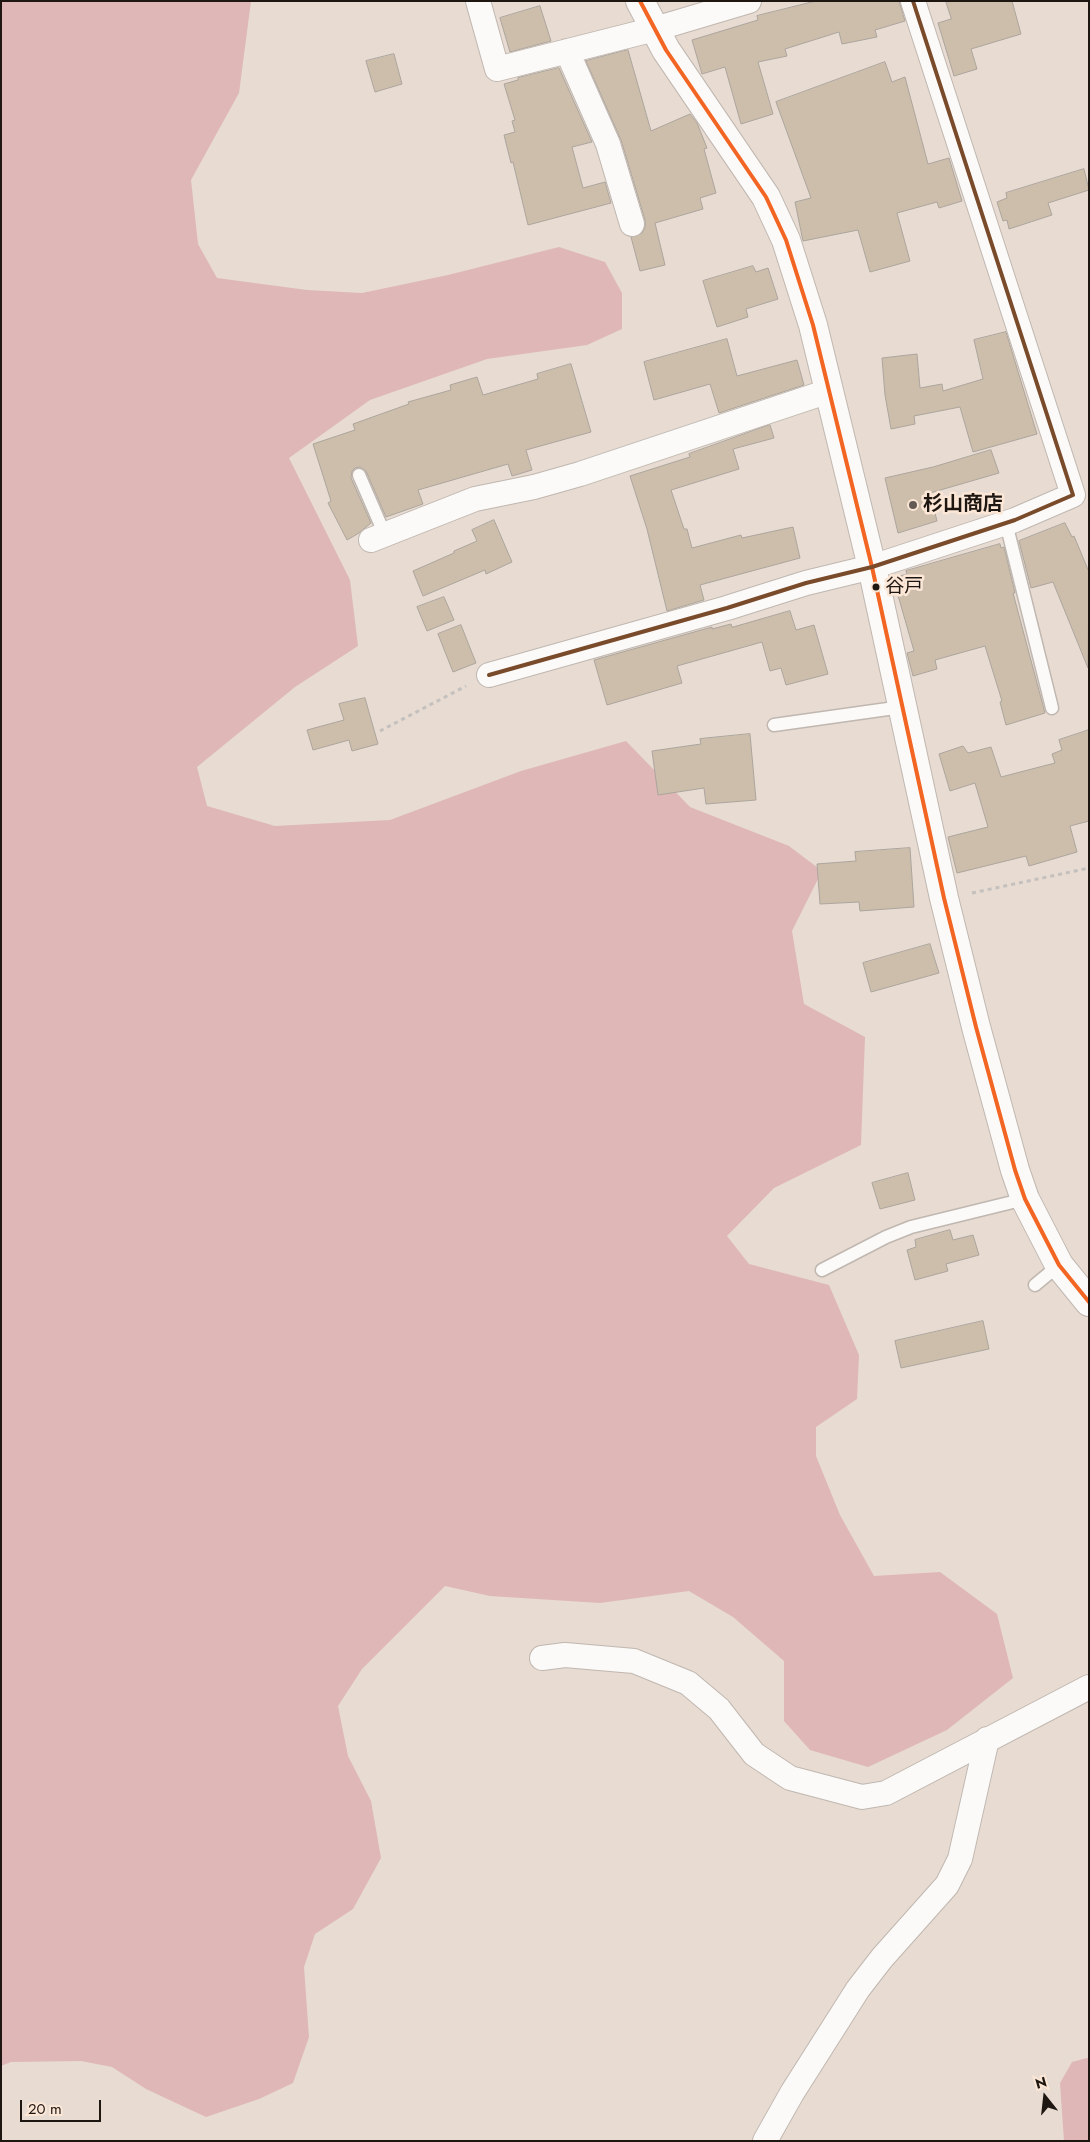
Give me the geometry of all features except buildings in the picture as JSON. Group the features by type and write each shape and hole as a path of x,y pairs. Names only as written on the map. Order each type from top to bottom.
{"main road":[{"path":"640,1 666,50 766,197 789,250 813,325 872,567 944,898 976,1027 1025,1199 1059,1265 1087,1299"}],"street":[{"path":"478,1 497,69 655,29 749,1"},
{"path":"489,675 728,608 806,583 872,567 1006,523 1073,495 912,1"},
{"path":"567,51 608,144 632,224"},
{"path":"378,538 475,499 534,487 580,474 829,391"},
{"path":"542,1658 565,1655 634,1661 688,1683 719,1709 754,1754 790,1778 862,1797 886,1792 1089,1687"},
{"path":"765,2141 792,2093 858,1989 882,1958 947,1885 960,1860 987,1739"}],"lane":[{"path":"359,474 378,538"},
{"path":"1006,523 1052,708"},
{"path":"774,725 902,706"},
{"path":"822,1270 886,1237 911,1227 1025,1199"},
{"path":"1036,1285 1059,1265"}],"path":[{"path":"380,731 489,675"},
{"path":"944,898 1089,868"}],"shaded area":[{"path":"1,1 251,1 239,93 191,180 198,244 217,278 307,290 362,293 448,275 559,247 605,262 622,293 622,329 587,345 487,359 370,400 289,458 350,580 358,646 295,687 197,767 207,806 275,826 390,820 521,771 626,741 690,807 789,846 822,871 792,931 804,1004 865,1037 861,1145 774,1188 727,1236 749,1264 829,1285 859,1355 857,1399 816,1427 816,1456 840,1515 874,1576 940,1572 997,1614 1013,1678 947,1730 868,1767 810,1750 784,1721 784,1661 733,1617 689,1591 600,1603 490,1596 445,1586 362,1669 338,1706 348,1756 371,1801 381,1858 353,1909 315,1934 304,1967 309,2037 293,2083 259,2099 206,2117 146,2089 112,2067 81,2061 11,2062 1,2066"},
{"path":"1089,2059 1089,2141 1064,2141 1060,2083 1072,2062"}],"transit line":[{"path":"640,1 666,50 766,197 786,240 813,325 872,567 944,898 976,1027 1015,1170 1025,1199 1059,1265 1089,1302"},
{"path":"489,675 727,608 806,583 872,567 1015,520 1073,495 913,1"}],"place":[{"name":"杉山商店","path":"913,505"},
{"name":"谷戸","path":"876,587"}]}
